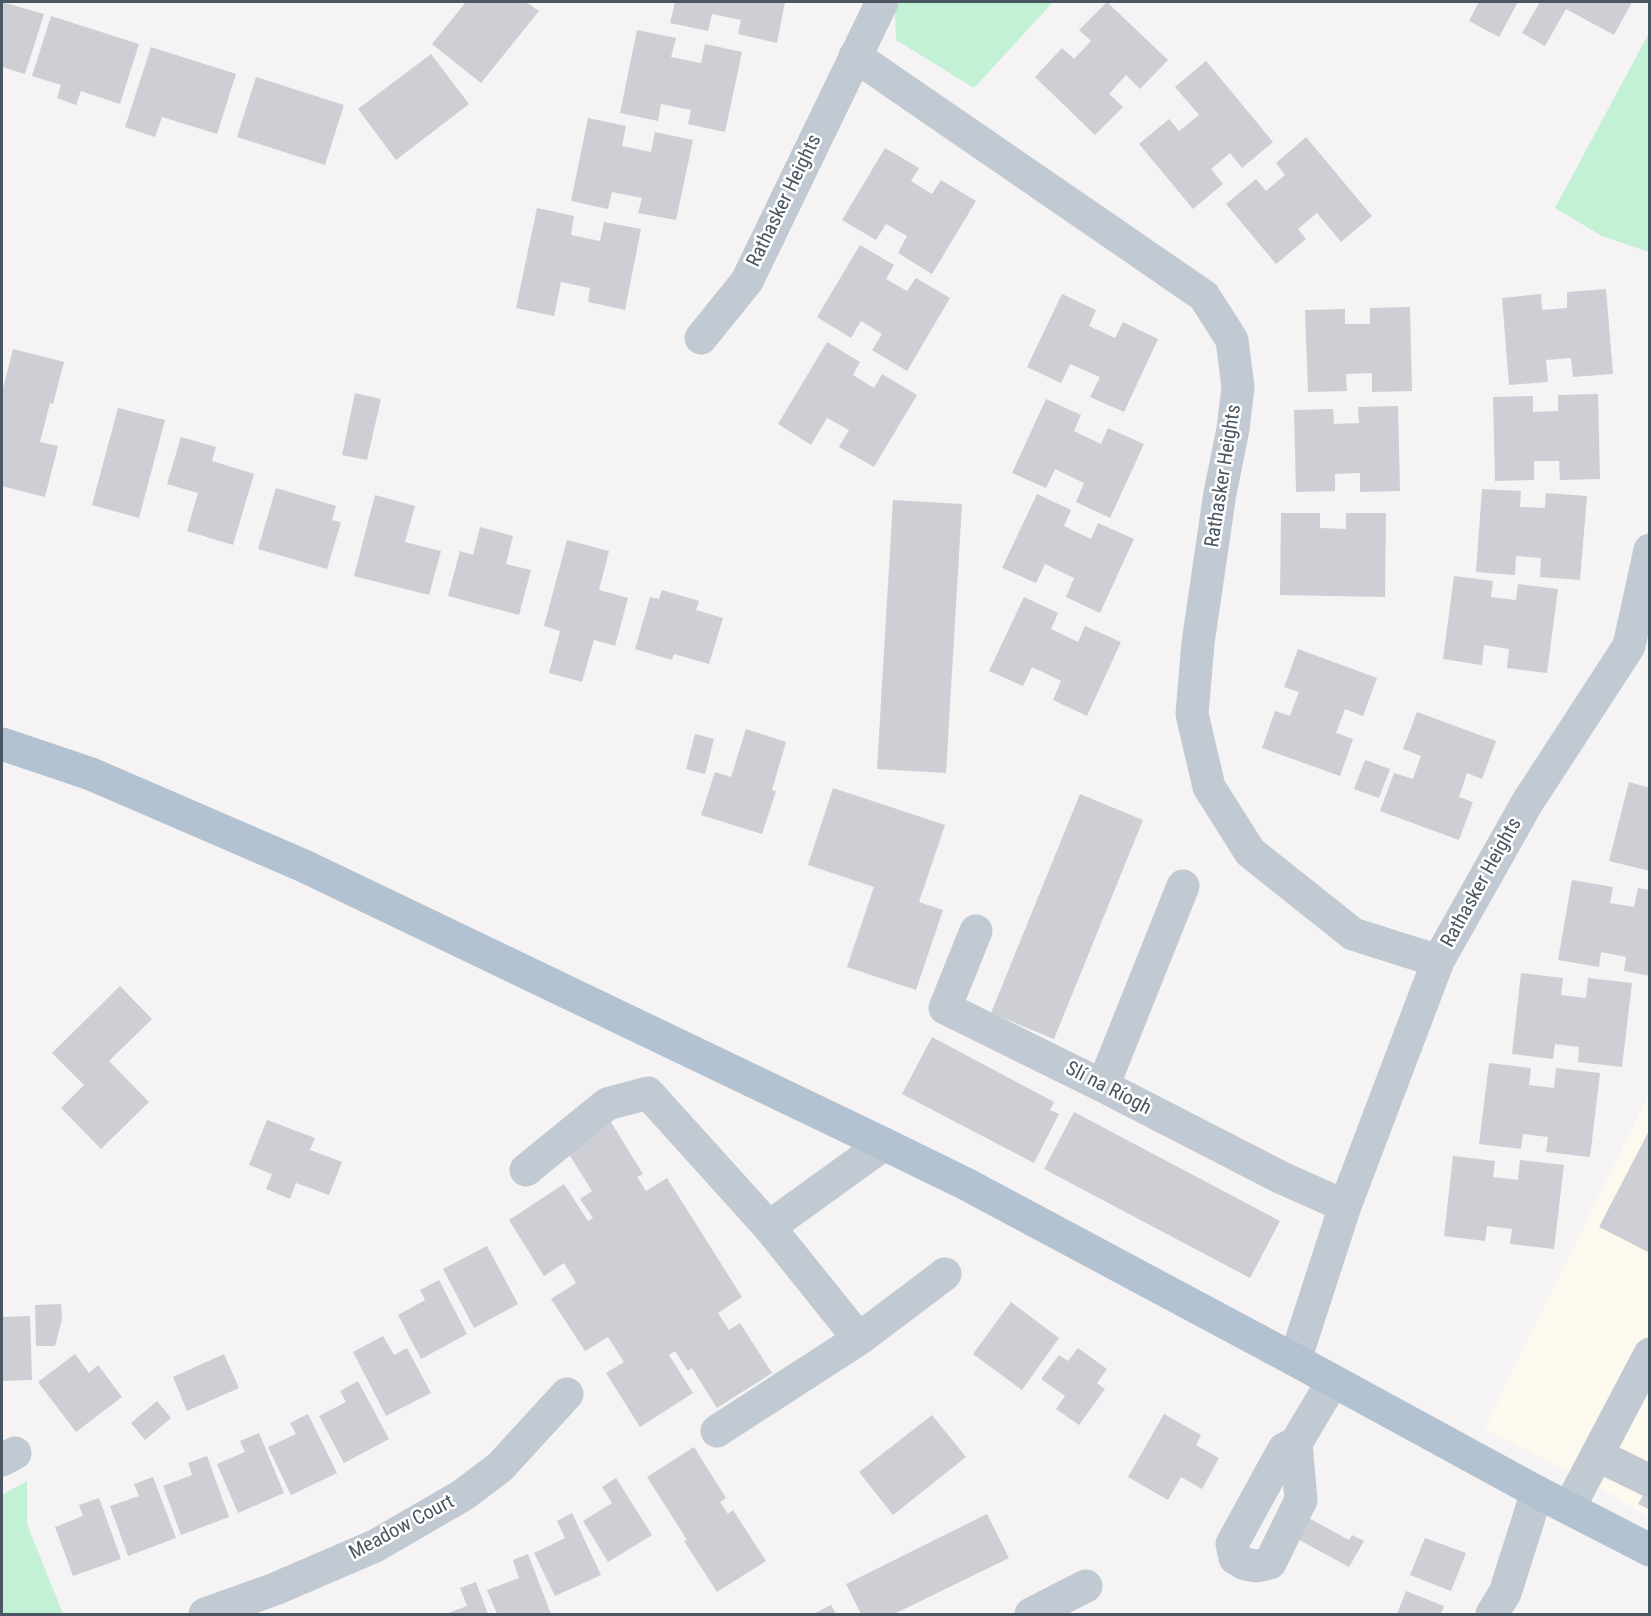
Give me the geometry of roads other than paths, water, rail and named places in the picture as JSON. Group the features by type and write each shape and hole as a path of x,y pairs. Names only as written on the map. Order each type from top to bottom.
{"main road":[{"path":"2,744 91,774 304,866 884,1144 976,1190 1537,1492 1650,1550"}],"street":[{"name":"Rathasker Heights","path":"701,338 747,280 882,2"},
{"name":"Rathasker Heights","path":"855,56 1204,296 1232,340 1238,387 1198,643 1192,714 1209,787 1250,852 1353,934 1438,961"},
{"name":"Rathasker Heights","path":"1295,1360 1345,1206 1438,961 1527,803 1629,646 1650,549"},
{"path":"1103,1086 1183,886"},
{"name":"Slí na Ríogh","path":"976,931 945,1008 1103,1086 1282,1179 1345,1206"},
{"path":"526,1170 607,1104 648,1093 770,1227 859,1339"},
{"path":"770,1227 884,1144"},
{"path":"717,1431 859,1339 945,1274"},
{"path":"1569,1508 1650,1354"},
{"path":"1296,1443 1333,1381"},
{"name":"Meadow Court","path":"205,1614 275,1589 375,1546 463,1495 500,1467 567,1394"},
{"path":"1597,1455 1650,1481"},
{"path":"1492,1614 1505,1593 1537,1492"},
{"path":"1031,1614 1086,1586"}]}
